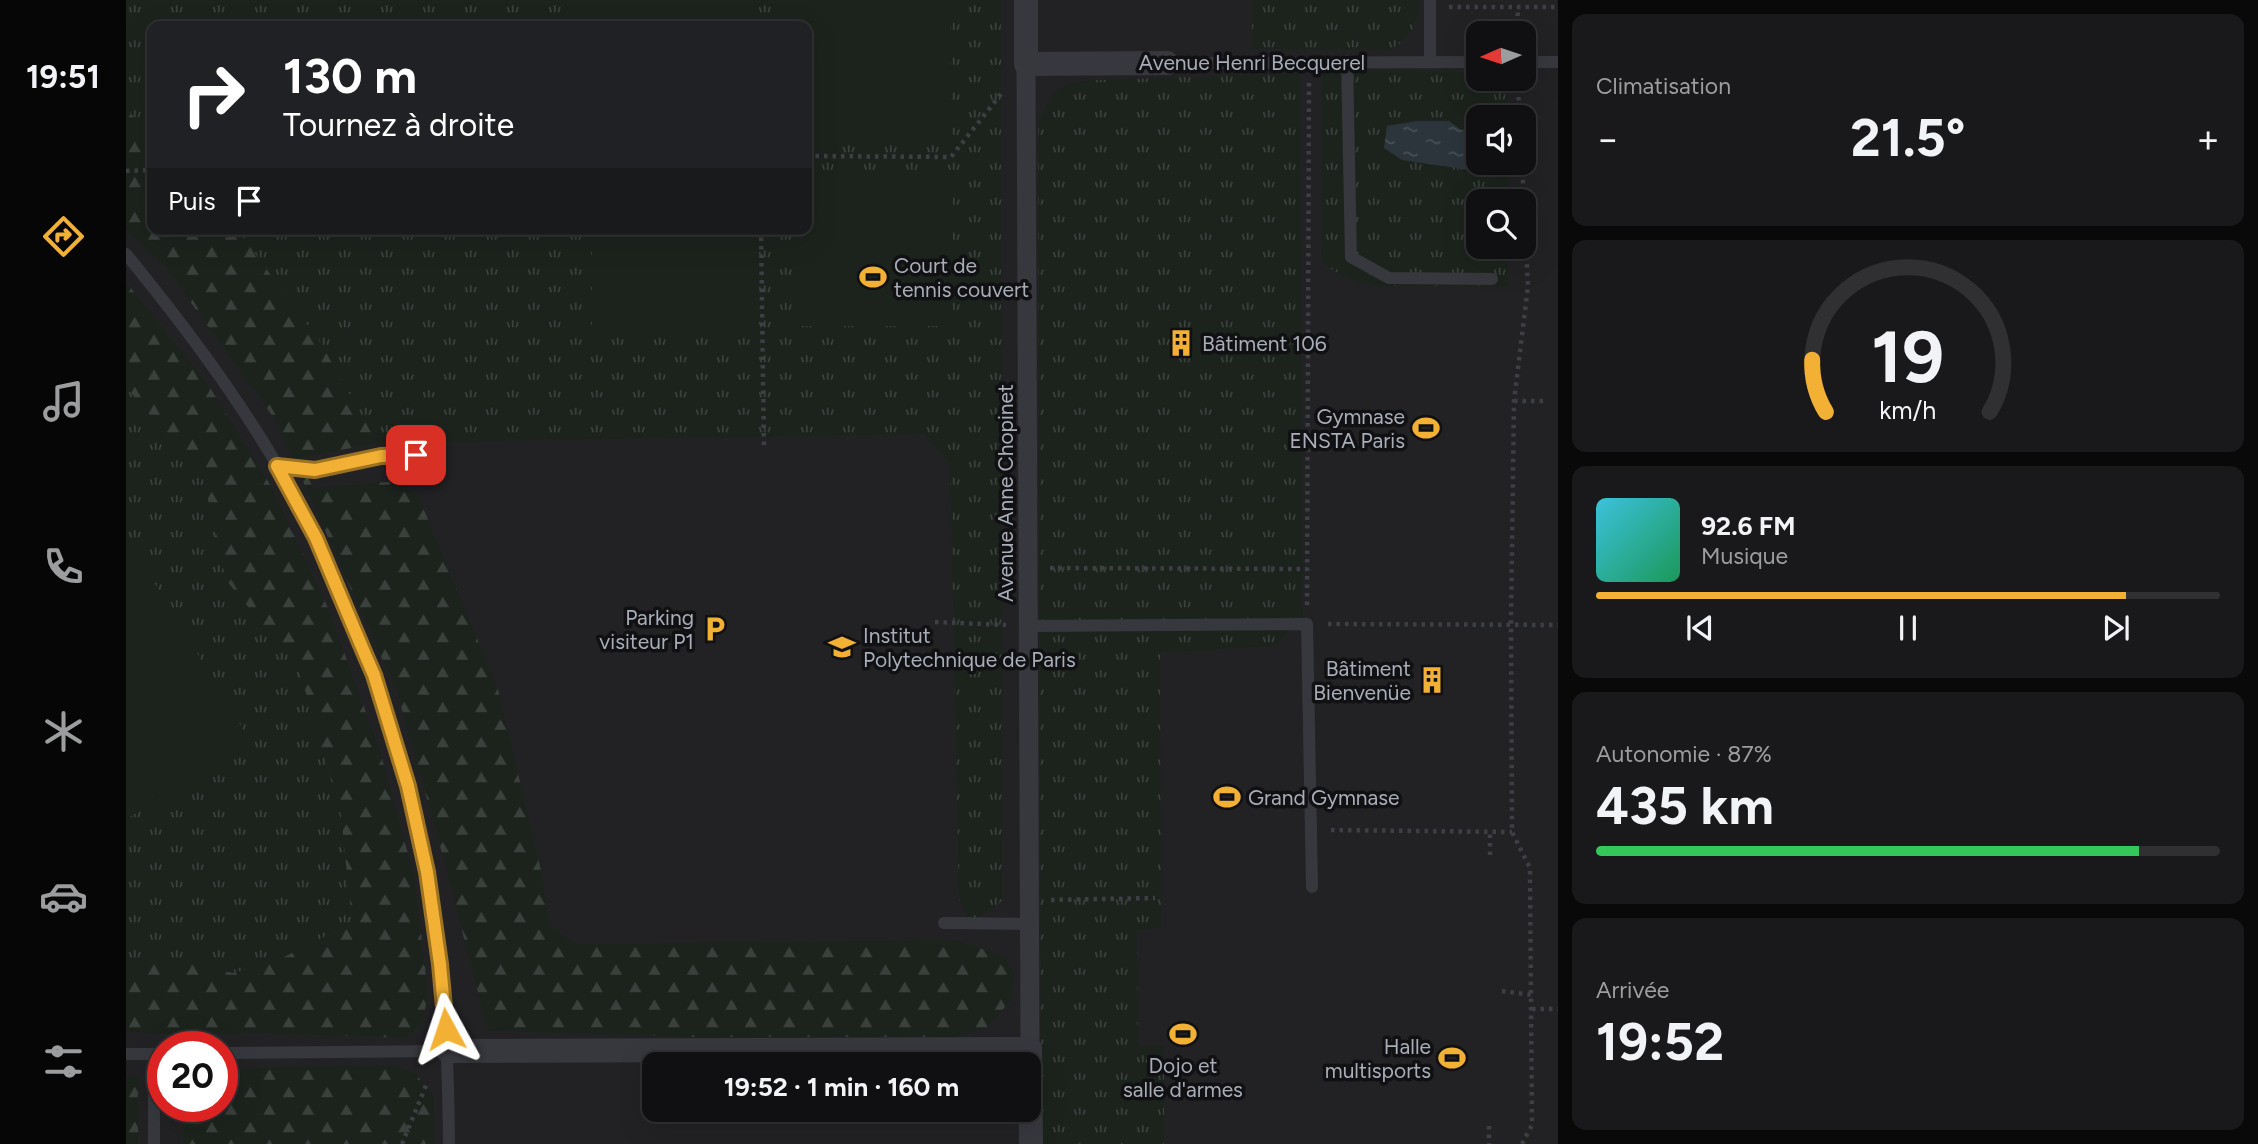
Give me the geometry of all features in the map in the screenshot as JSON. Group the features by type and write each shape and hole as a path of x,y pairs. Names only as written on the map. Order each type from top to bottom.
{"street":[{"path":"1026,0 1026,64"},
{"name":"Avenue Henri Becquerel","path":"1026,64 1167,63"},
{"name":"Avenue Anne Chopinet","path":"1026,64 1030,1049"},
{"path":"448,1051 1030,1049 1031,1144"}],"lane":[{"path":"1430,3 1430,61"},
{"path":"1347,61 1351,257 1389,278 1492,279"},
{"name":"Avenue Henri Becquerel","path":"1167,63 1466,62"},
{"path":"1536,62 1558,62"},
{"path":"126,254 213,367 277,466 316,538 374,675 408,786 427,872 440,964 448,1051 449,1144"},
{"path":"277,466 315,470 381,456 416,455"},
{"path":"1028,626 1307,624 1312,887"},
{"path":"944,923 1030,924"},
{"path":"238,1053 448,1051"},
{"path":"126,1054 147,1054"},
{"path":"154,1144 155,1122"}],"path":[{"path":"1430,3 1558,7"},
{"path":"1517,21 1518,7"},
{"path":"1309,61 1307,624 1558,625"},
{"path":"812,156 951,157 1026,64"},
{"path":"126,171 147,170"},
{"path":"761,235 764,449"},
{"path":"1522,1144 1532,1125 1530,868 1512,832 1511,625 1514,401 1528,286 1527,259"},
{"path":"1514,401 1547,401"},
{"path":"1028,568 1307,569"},
{"path":"935,622 1028,626"},
{"path":"1311,830 1512,832"},
{"path":"1490,832 1490,855"},
{"path":"1030,901 1155,898"},
{"path":"1502,991 1532,995"},
{"path":"1532,1009 1558,1009"},
{"path":"402,1144 434,1063 448,1051"},
{"path":"1489,1126 1489,1144"}],"shaded area":[{"name":"Institut Polytechnique de Paris","path":"126,0 1558,0 1558,1144 126,1144"}],"green space":[{"path":"126,0 1001,0 1002,901 971,924 959,900 950,464 925,434 377,443 320,342 241,235 812,235 812,21 147,21 147,130 126,109"},
{"path":"589,0 750,0 750,21 589,21"},
{"path":"792,0 950,0 951,143 812,145 812,21 792,21"},
{"path":"1252,0 1420,0 1418,16 1412,29 1403,41 1390,50 1252,49"},
{"path":"1322,71 1466,72 1466,91 1508,91 1508,105 1466,105 1466,175 1508,175 1508,189 1466,189 1466,259 1508,259 1508,286 1377,286 1347,278 1321,263"},
{"path":"1300,73 1303,619 1274,646 1160,653 1161,928 1137,930 1138,1046 1164,1045 1164,1144 1041,1144 1038,121 1054,91 1076,81"},
{"path":"126,109 147,130 147,235 241,235 320,342 377,443 299,458 313,488 399,481 418,495 498,689 542,875 549,924 576,944 956,940 1005,957 1015,974 1010,1001 987,1028 955,1037 694,1037 488,1031 397,692 276,421 164,265 126,229"},
{"name":"Court de tennis couvert","path":"812,170 953,170 953,326 792,326 792,235 812,235"},
{"path":"592,235 752,235 752,330 592,331"},
{"path":"126,282 207,383 274,491 328,608 380,751 413,872 427,999 422,1023 407,1038 238,1034 238,1031 126,1032 126,960 152,957 233,973 274,962 352,923 341,815 299,669 226,580 203,477 126,387"},
{"path":"126,387 203,477 226,580 299,669 341,815 352,923 274,962 233,973 152,957 126,960"},
{"path":"126,536 253,746 126,819"},
{"path":"393,1065 416,1074 434,1097 435,1144 183,1144 183,1122 238,1122 238,1068"},
{"path":"138,1076 138,1144 126,1144 126,1077"}],"water":[{"path":"1417,121 1449,121 1466,133 1466,169 1402,160 1384,148 1387,126"}],"place":[{"name":"Court de tennis couvert","path":"873,277"},
{"name":"Bâtiment 106","path":"1181,343"},
{"name":"Gymnase ENSTA Paris","path":"1426,428"},
{"name":"Parking visiteur P1","path":"715,629"},
{"name":"Institut Polytechnique de Paris","path":"842,647"},
{"name":"Bâtiment Bienvenüe","path":"1432,680"},
{"name":"Grand Gymnase","path":"1227,797"},
{"name":"Dojo et salle d'armes","path":"1183,1034"},
{"name":"Halle multisports","path":"1452,1058"}],"route":[{"path":"416,455 381,456 315,470 277,466 316,538 374,675 408,786 427,872 446,1029"}]}
